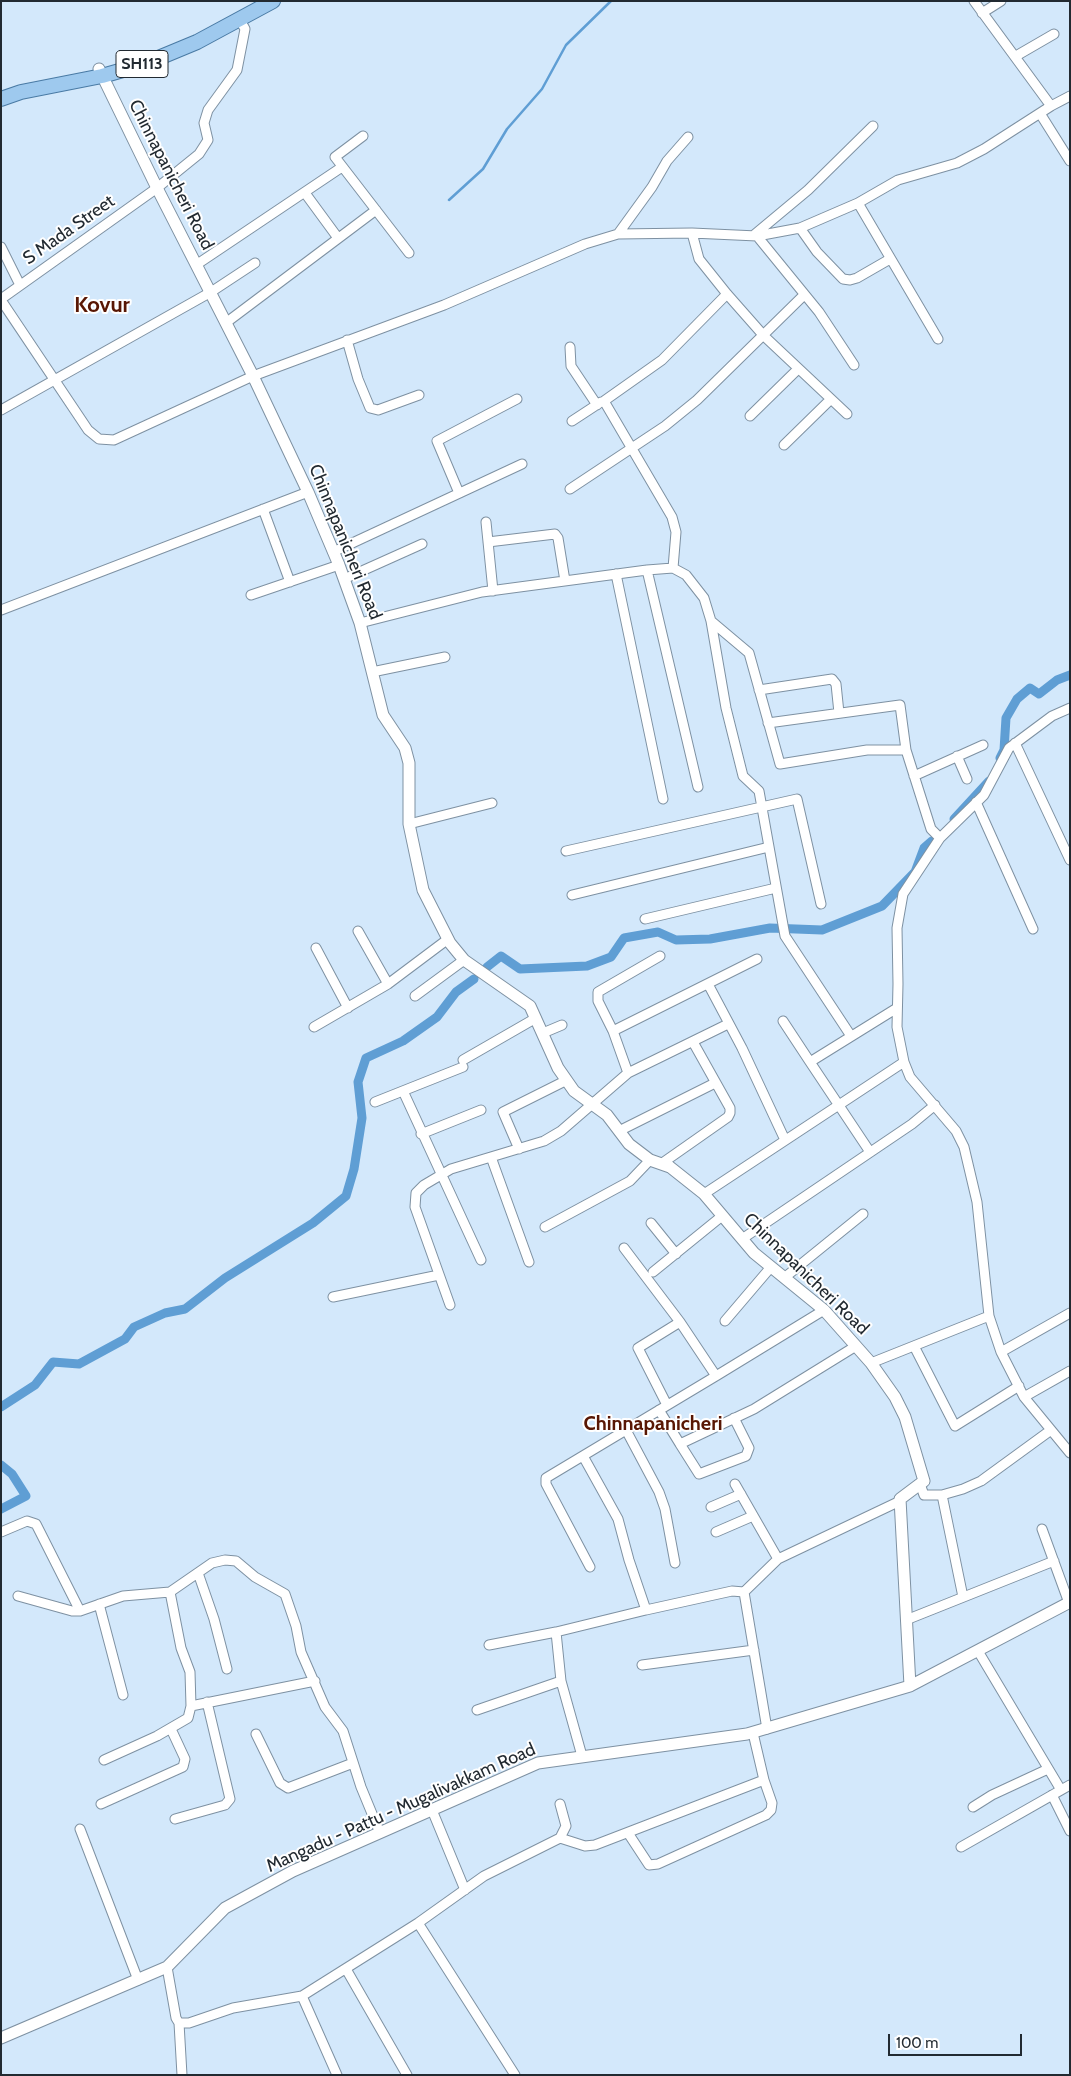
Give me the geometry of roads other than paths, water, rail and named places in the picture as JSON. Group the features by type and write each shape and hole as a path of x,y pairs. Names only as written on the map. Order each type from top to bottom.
{"main road":[{"name":"SH113","path":"1,90 19,84 100,73 193,35 255,1"},
{"name":"SH113","path":"1,99 21,92 144,64 197,42 273,1"}],"street":[{"path":"974,1 1051,106"},
{"path":"982,13 1001,1"},
{"name":"S Mada Street","path":"1,299 181,170 207,143 208,134 204,124 208,110 238,65 239,51 245,29 239,18"},
{"path":"1016,56 1054,34"},
{"name":"Chinnapanicheri Road","path":"100,73 196,265 227,322 308,492 339,565 360,622 384,715 405,748 409,763 409,824 423,890 448,939 464,960 530,1006 565,1081 574,1091 607,1115 629,1144 656,1162 670,1167 704,1194 754,1253 824,1310 871,1363 895,1397 905,1417 924,1481 920,1484"},
{"path":"1,299 88,430 99,439 114,440 253,376 444,305 585,244 618,234 692,233 756,236 800,228 858,203 898,180 957,163 1041,115 1051,106 1070,96"},
{"path":"1041,115 1070,161"},
{"path":"756,236 816,183 873,126"},
{"path":"363,136 336,157 408,253"},
{"path":"618,234 652,187 667,161 688,137"},
{"path":"196,265 342,167"},
{"path":"305,193 338,238"},
{"path":"858,203 938,339"},
{"path":"227,322 376,210"},
{"path":"800,228 818,252 844,279 857,278 890,259"},
{"path":"692,233 699,259 727,294 764,336 847,414"},
{"path":"756,236 819,312 854,364"},
{"path":"1,247 20,285"},
{"path":"1,410 211,292 255,263"},
{"path":"572,421 662,360 727,294"},
{"path":"570,489 665,426 697,400 804,295"},
{"path":"348,340 358,379 370,408 378,410 419,395"},
{"path":"570,347 571,366 601,403 631,448 675,526 673,568"},
{"path":"750,416 798,369"},
{"path":"459,493 437,441 517,399"},
{"path":"784,445 831,399"},
{"path":"333,552 522,464"},
{"path":"1,610 308,492"},
{"path":"263,509 290,582"},
{"path":"486,522 494,591"},
{"path":"488,542 555,534 557,536 565,581"},
{"path":"344,579 422,544"},
{"path":"250,594 339,565"},
{"path":"360,622 494,591 647,570 673,568 686,575 704,598 711,621 726,708 742,776 758,791 785,936 852,1036"},
{"path":"647,570 698,787"},
{"path":"616,574 663,798"},
{"path":"711,621 749,653 780,764 867,750 906,750"},
{"path":"372,672 445,657"},
{"path":"759,690 832,679 836,684 839,713"},
{"path":"768,723 900,705 906,750 931,829 940,838"},
{"path":"1068,1448 1024,1397 1001,1352 989,1316 977,1202 964,1147 956,1131 910,1077 904,1062 897,1027 897,928 903,894 940,838 984,795 1009,748 1052,716 1069,711"},
{"path":"1015,743 1070,860"},
{"path":"914,776 983,745"},
{"path":"957,756 967,779"},
{"path":"566,851 797,799 821,904"},
{"path":"976,802 1033,929"},
{"path":"409,824 492,803"},
{"path":"572,895 769,847"},
{"path":"645,919 776,888"},
{"path":"358,931 388,984"},
{"path":"314,1027 388,984 448,939"},
{"path":"316,948 348,1008"},
{"path":"628,1073 613,1031 598,1002 598,992 660,956"},
{"path":"613,1031 757,959"},
{"path":"415,996 464,960"},
{"path":"708,984 742,1048 785,1140"},
{"path":"810,1062 898,1008"},
{"path":"375,1102 463,1063 536,1018"},
{"path":"783,1021 870,1152"},
{"path":"450,1305 415,1200 416,1193 424,1185 451,1169 544,1141 561,1131 628,1073 663,1054 693,1042 728,1024"},
{"path":"543,1034 562,1025"},
{"path":"545,1227 630,1181 656,1162 728,1117 730,1108 693,1042"},
{"path":"704,1194 904,1062"},
{"path":"519,1149 503,1112 565,1081"},
{"path":"619,1131 715,1083"},
{"path":"403,1091 421,1134 481,1260"},
{"path":"742,1239 912,1124 934,1105"},
{"path":"421,1134 481,1110"},
{"path":"491,1157 529,1262"},
{"path":"784,1278 863,1214"},
{"path":"654,1272 722,1216"},
{"path":"651,1223 676,1254"},
{"path":"624,1248 680,1322 716,1376"},
{"path":"725,1321 771,1267"},
{"path":"333,1297 439,1275"},
{"path":"590,1568 545,1480 549,1474 583,1456 824,1310"},
{"path":"1001,1352 1070,1313"},
{"path":"871,1363 989,1316"},
{"path":"680,1322 638,1348 680,1444 699,1474 746,1456 749,1448 734,1418"},
{"path":"680,1444 754,1409 856,1346"},
{"path":"914,1346 955,1426 1018,1386"},
{"path":"1024,1397 1070,1371"},
{"path":"626,1430 659,1492 665,1509 675,1563"},
{"path":"489,1645 556,1632 732,1591 744,1592 778,1559 900,1501 920,1484 924,1495 942,1495 981,1481 1051,1430"},
{"path":"583,1456 618,1519 629,1560 646,1610"},
{"path":"735,1484 778,1559"},
{"path":"711,1507 741,1494"},
{"path":"942,1495 963,1597"},
{"path":"900,1501 910,1686"},
{"path":"716,1532 753,1516"},
{"path":"1,1532 27,1521 36,1524 80,1611"},
{"path":"1042,1529 1070,1603"},
{"path":"18,1596 72,1611 80,1611 123,1596 170,1592 212,1563 225,1560 236,1561 255,1577 285,1594 296,1626 301,1652 325,1707 343,1731 361,1787 380,1832"},
{"path":"906,1620 1054,1561"},
{"path":"198,1572 214,1619 227,1669"},
{"path":"104,1760 170,1729 188,1718 192,1706 190,1672 181,1648 170,1592"},
{"path":"744,1592 767,1728"},
{"name":"Mangadu - Pattu - Mugalivakkam Road","path":"1,2038 168,1967 225,1908 292,1871 538,1763 753,1732 910,1686 1070,1603"},
{"path":"99,1604 123,1695"},
{"path":"556,1632 561,1681 582,1756"},
{"path":"642,1665 754,1650"},
{"path":"978,1651 1048,1769 1070,1830"},
{"path":"192,1706 315,1681"},
{"path":"476,1710 561,1681"},
{"path":"175,1818 225,1805 230,1798 207,1702"},
{"path":"101,1804 183,1767 185,1759 170,1729"},
{"path":"628,1833 649,1865 658,1864 766,1815 771,1810 772,1803 764,1780 753,1732"},
{"path":"256,1734 280,1783 288,1788 353,1763"},
{"path":"973,1807 992,1794 1048,1769"},
{"path":"560,1838 584,1846 595,1845 764,1780"},
{"path":"961,1846 1070,1785"},
{"path":"180,2023 189,2023 233,2008 302,1996 418,1923 484,1876 560,1838 566,1826 560,1804"},
{"path":"432,1810 466,1890"},
{"path":"80,1829 138,1980"},
{"path":"418,1923 515,2075"},
{"path":"168,1967 176,2018 180,2023 182,2075"},
{"path":"346,1969 407,2075"},
{"path":"302,1996 337,2075"}],"waterway":[{"path":"449,200 483,169 507,129 542,89 566,45 611,1"},
{"path":"1000,758 1004,750 1006,718 1017,699 1030,688 1039,694 1057,680 1070,675"},
{"path":"954,819 989,781"},
{"path":"487,967 501,956 520,969 587,966 611,957 624,938 658,932 676,940 710,939 770,928 822,930 882,906 915,872 924,848 932,841"},
{"path":"1,1407 35,1385 53,1362 79,1364 125,1339 134,1327 165,1313 185,1309 225,1278 313,1223 346,1196 354,1169 362,1118 358,1082 366,1058 403,1041 437,1017 456,992 474,979"},
{"path":"1,1465 12,1474 26,1496 1,1509"}],"district":[{"name":"Kovur","path":"102,306"},
{"name":"Chinnapanicheri","path":"653,1424"}]}
